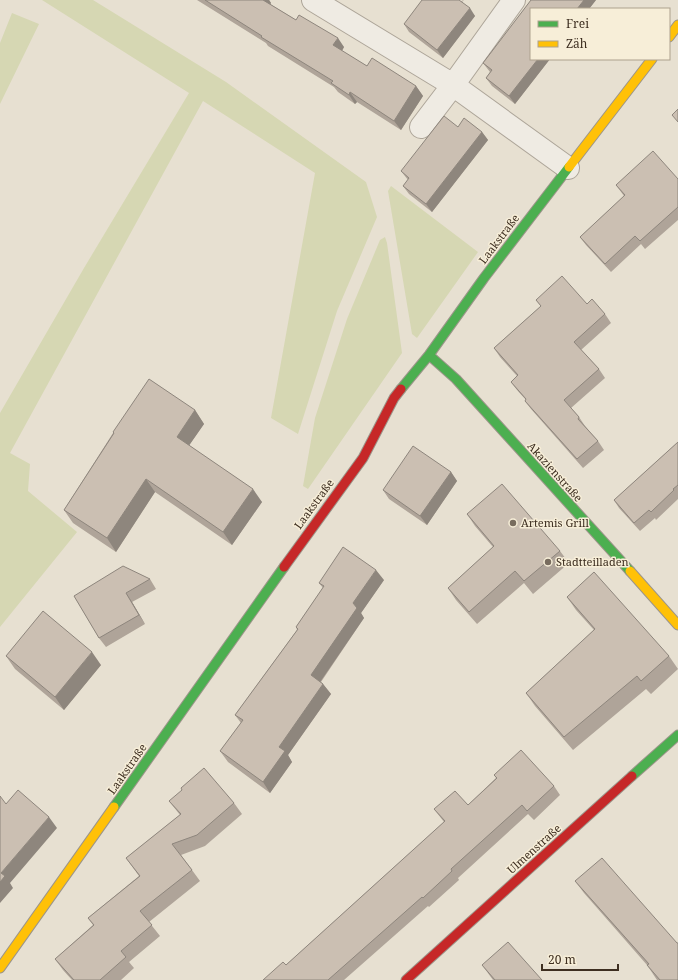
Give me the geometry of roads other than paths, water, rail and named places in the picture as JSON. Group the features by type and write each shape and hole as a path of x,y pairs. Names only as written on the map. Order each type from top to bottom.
{"street":[{"path":"313,0 453,85 568,168"},
{"path":"421,127 514,0"},
{"path":"670,36 678,25"},
{"name":"Laakstraße","path":"0,968 363,458 394,398 429,354 568,168 651,60"},
{"name":"Akazienstraße","path":"429,354 456,379 678,625"},
{"name":"Ulmenstraße","path":"406,980 678,735"}],"place":[{"name":"Artemis Grill","path":"513,523"},
{"name":"Stadtteilladen","path":"548,562"}]}
